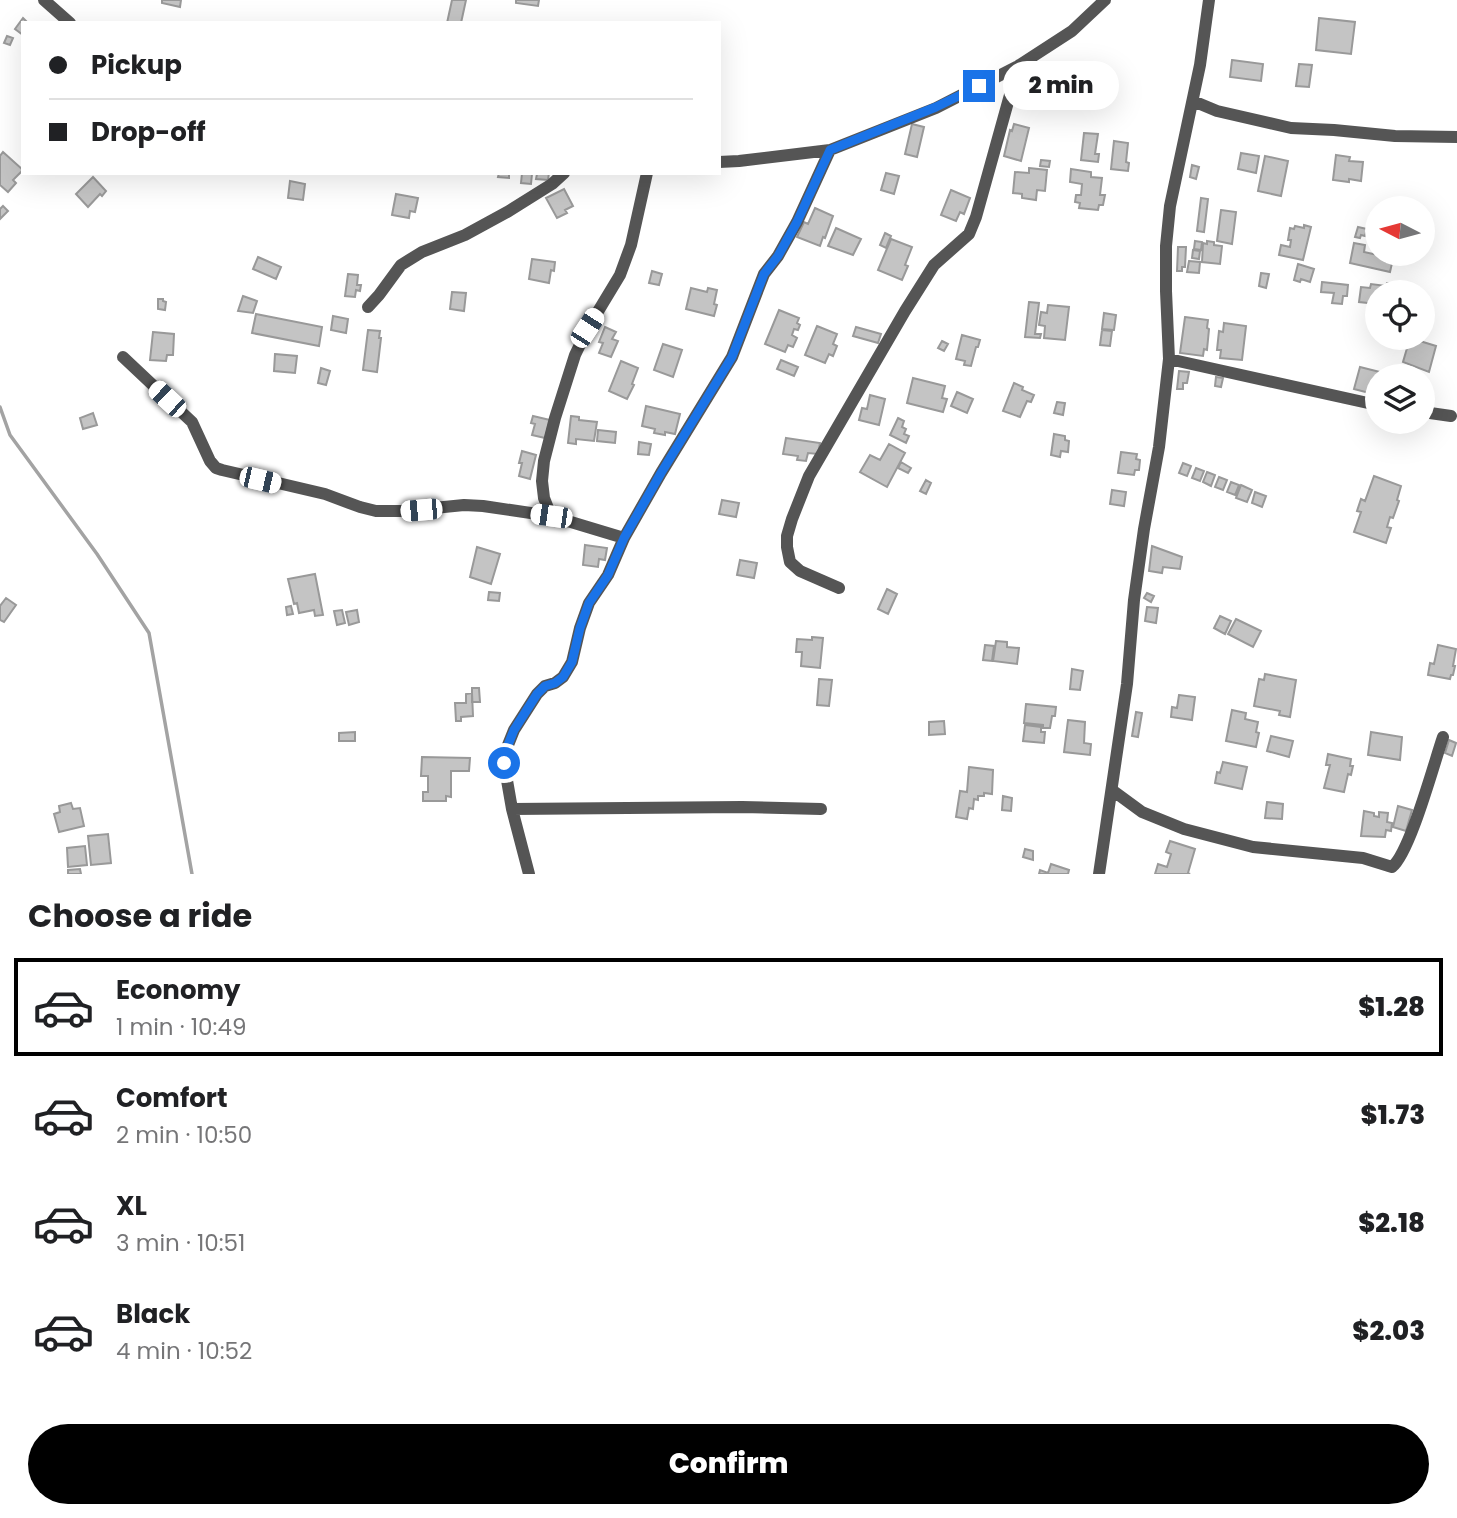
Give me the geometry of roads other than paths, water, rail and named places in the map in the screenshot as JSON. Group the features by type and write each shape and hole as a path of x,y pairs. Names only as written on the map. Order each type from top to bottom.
{"street":[{"path":"44,0 68,21"},
{"path":"721,162 830,150 936,107 1018,66 1072,31 1105,0"},
{"path":"1099,874 1127,684 1143,529 1159,447 1169,359 1166,246 1170,206 1193,102 1209,0"},
{"path":"839,588 800,571 790,562 787,536 792,519 809,476 905,311 934,265 969,234 1018,66"},
{"path":"1193,102 1217,111 1291,128 1395,136 1457,137"},
{"path":"529,874 512,809 504,763 514,730 537,694 545,686 563,677 572,662 589,603 608,575 624,538 661,473 732,357 764,274 778,256 797,222 830,150"},
{"path":"368,307 401,265 422,252 465,235 509,211 562,175"},
{"path":"551,516 544,498 542,481 555,418 575,355 587,328 620,275 631,245 647,175"},
{"path":"123,357 192,422 216,468 325,494 376,511 464,505 551,516 624,538"},
{"path":"1169,359 1365,402"},
{"path":"1435,414 1451,416"},
{"path":"1112,790 1142,811 1184,829 1253,847 1363,858 1392,867 1399,862 1413,829 1443,737"},
{"path":"512,809 821,809"}],"waterway":[{"path":"0,407 10,435 97,554 149,633 192,874"}]}
